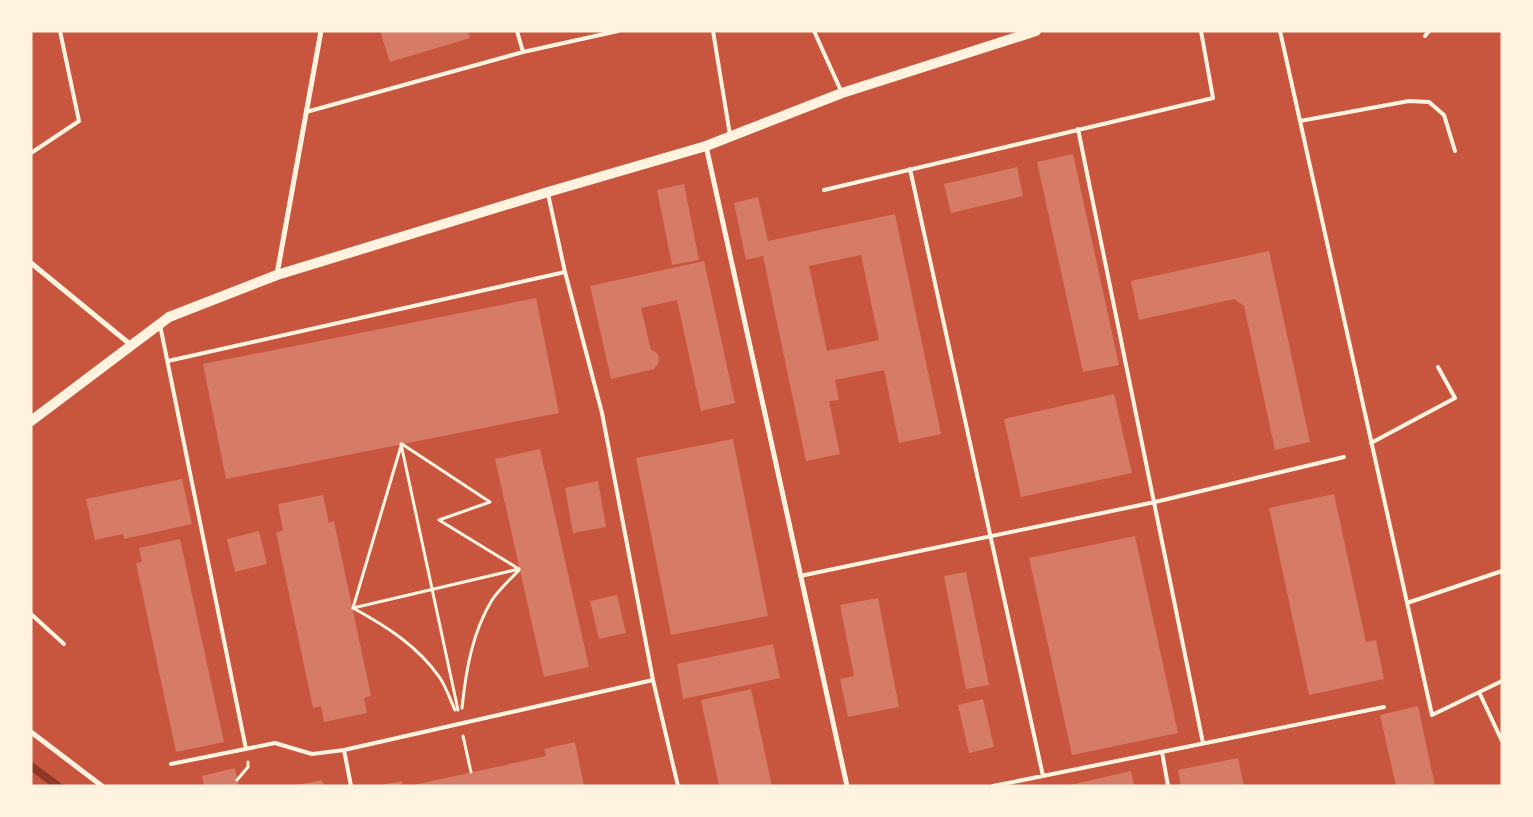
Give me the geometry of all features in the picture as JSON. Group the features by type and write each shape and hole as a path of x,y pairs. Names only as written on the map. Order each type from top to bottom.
{"main road":[{"path":"31,421 169,318 277,275 706,146 842,94 1036,31"}],"street":[{"path":"277,275 321,31"},
{"path":"706,146 847,786"},
{"path":"31,263 131,345"},
{"path":"31,732 102,786"}],"lane":[{"path":"31,153 78,121 60,31"},
{"path":"517,31 523,52"},
{"path":"306,112 523,52 618,31"},
{"path":"713,31 730,137"},
{"path":"814,31 842,94"},
{"path":"824,190 1213,98 1201,31"},
{"path":"1280,31 1432,715 1502,681"},
{"path":"1425,36 1429,31"},
{"path":"1300,121 1409,101 1429,102 1444,115 1455,151"},
{"path":"1078,129 1203,743"},
{"path":"910,169 1043,776"},
{"path":"548,192 565,272 602,413 653,680 678,786"},
{"path":"168,361 565,272"},
{"path":"160,324 246,749"},
{"path":"1371,443 1455,398 1438,367"},
{"path":"800,576 1155,502 1344,457"},
{"path":"1407,602 1502,570"},
{"path":"31,614 64,644"},
{"path":"170,764 275,743 312,754 344,750 653,680"},
{"path":"1479,692 1502,741"},
{"path":"993,786 1384,707"},
{"path":"344,750 351,786"},
{"path":"1162,752 1168,786"}],"path":[{"path":"401,444 490,502 439,520 519,570"},
{"path":"401,444 471,772"},
{"path":"353,608 401,444"},
{"path":"353,608 519,570"},
{"path":"461,724 466,670 477,628 493,598 519,570"},
{"path":"353,608 389,627 420,653 441,679 461,724"}],"building":[{"path":"380,31 468,31 470,38 390,62"},
{"path":"1073,154 1119,365 1083,372 1037,162"},
{"path":"1017,167 1023,196 951,213 944,184"},
{"path":"684,184 699,260 672,265 657,190"},
{"path":"758,197 768,241 895,214 941,434 899,443 884,370 835,380 839,400 829,401 840,454 806,461 763,256 746,260 734,203","holes":["861,255 879,340 827,351 809,266"]},
{"path":"1269,251 1310,442 1275,450 1244,306 1234,299 1139,320 1131,281"},
{"path":"704,261 735,403 701,411 677,300 641,308 651,350 656,352 659,357 658,364 654,369 611,379 590,286"},
{"path":"536,298 559,413 226,479 203,364"},
{"path":"1114,394 1132,473 1021,497 1004,419"},
{"path":"733,439 768,616 671,635 636,458"},
{"path":"540,449 589,667 544,677 495,459"},
{"path":"182,479 192,524 124,539 123,534 95,540 86,499"},
{"path":"598,481 606,527 573,533 565,488"},
{"path":"1334,494 1366,642 1376,640 1384,679 1309,695 1269,508"},
{"path":"323,495 329,523 334,521 371,696 364,698 367,713 324,722 321,706 313,708 276,532 283,531 278,504"},
{"path":"259,531 267,564 235,572 227,539"},
{"path":"1135,536 1178,733 1072,755 1029,558"},
{"path":"180,539 224,742 176,752 136,563 142,562 139,548"},
{"path":"966,572 989,685 966,689 944,576"},
{"path":"617,595 626,633 599,639 590,601"},
{"path":"878,598 899,707 848,717 840,679 854,676 840,605"},
{"path":"773,644 780,678 683,699 677,664"},
{"path":"751,689 772,786 719,786 701,700"},
{"path":"983,699 994,747 969,753 958,705"},
{"path":"1418,706 1435,786 1396,786 1380,715"},
{"path":"575,742 584,786 409,786 546,756 544,749"},
{"path":"1238,758 1244,786 1181,786 1178,770"},
{"path":"235,768 239,786 204,786 202,776"},
{"path":"1131,771 1134,786 1070,786 1070,785"},
{"path":"322,780 324,786 297,786 297,785"},
{"path":"402,781 403,786 381,786 381,785"}],"waterway":[{"path":"31,766 58,786"}]}
